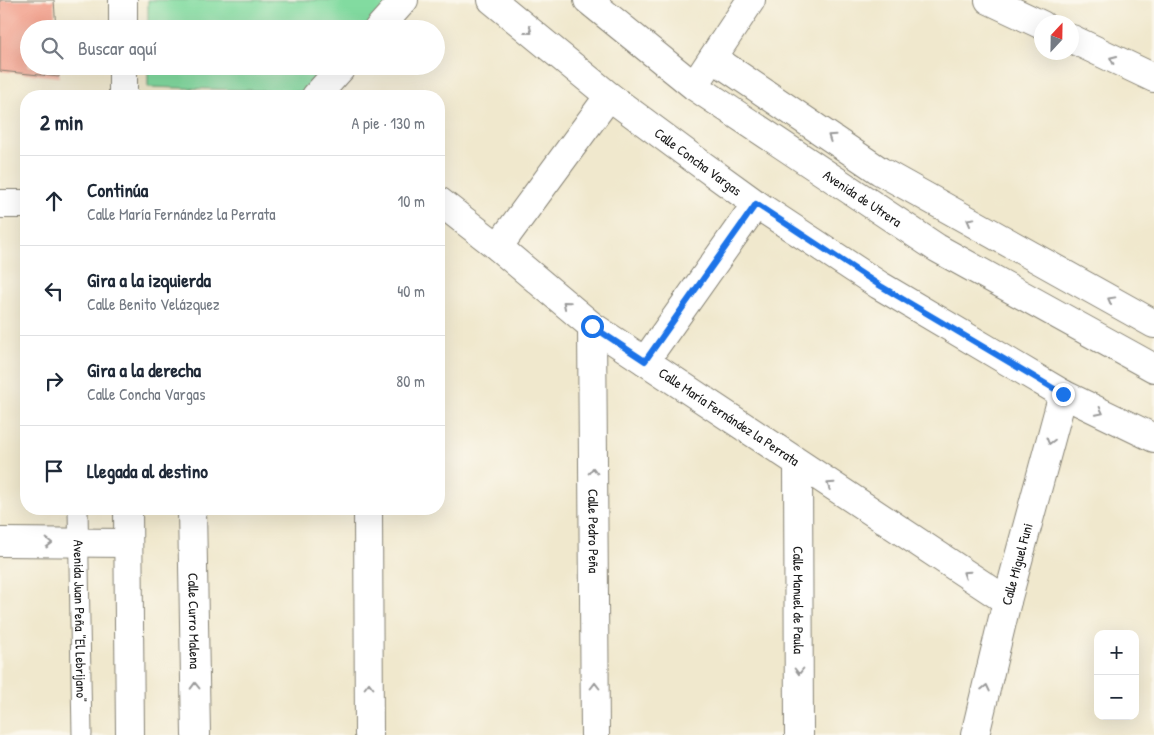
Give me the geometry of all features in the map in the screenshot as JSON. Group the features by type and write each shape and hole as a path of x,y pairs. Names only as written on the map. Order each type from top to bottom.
{"street":[{"path":"123,0 123,20"},
{"path":"386,20 404,0"},
{"name":"Calle Concha Vargas","path":"492,0 609,96 756,204 879,285 1063,394 1154,438"},
{"name":"Avenida de Utrera","path":"588,0 694,86 937,248 1154,368"},
{"path":"694,86 751,0"},
{"path":"989,0 1034,21"},
{"path":"1079,42 1154,78"},
{"path":"713,58 880,170 1154,324"},
{"path":"123,75 123,90"},
{"path":"321,90 335,75"},
{"path":"498,247 609,96"},
{"path":"0,204 20,204"},
{"path":"645,361 756,204"},
{"name":"Calle María Fernández la Perrata","path":"445,206 498,247 592,326 798,465 1007,601"},
{"name":"Calle Pedro Peña","path":"592,326 595,735"},
{"name":"Calle Miguel Funi","path":"975,735 1007,601 1063,394"},
{"name":"Calle Manuel de Paula","path":"798,465 799,735"},
{"path":"128,515 130,735"},
{"name":"Calle Curro Malena","path":"192,515 196,735"},
{"path":"368,515 370,735"},
{"path":"0,542 128,543"}],"lane":[{"name":"Avenida Juan Peña \"El Lebrijano\"","path":"78,515 82,735"}],"green space":[{"path":"148,0 397,0 378,20 148,20"},
{"path":"148,75 326,75 312,90 148,87"}],"building":[{"path":"0,0 54,0 55,20 20,20 20,73 0,71"},
{"path":"39,75 59,75 59,77"}],"route":[{"path":"592,326 645,361 756,204 879,285 1063,394"}]}
